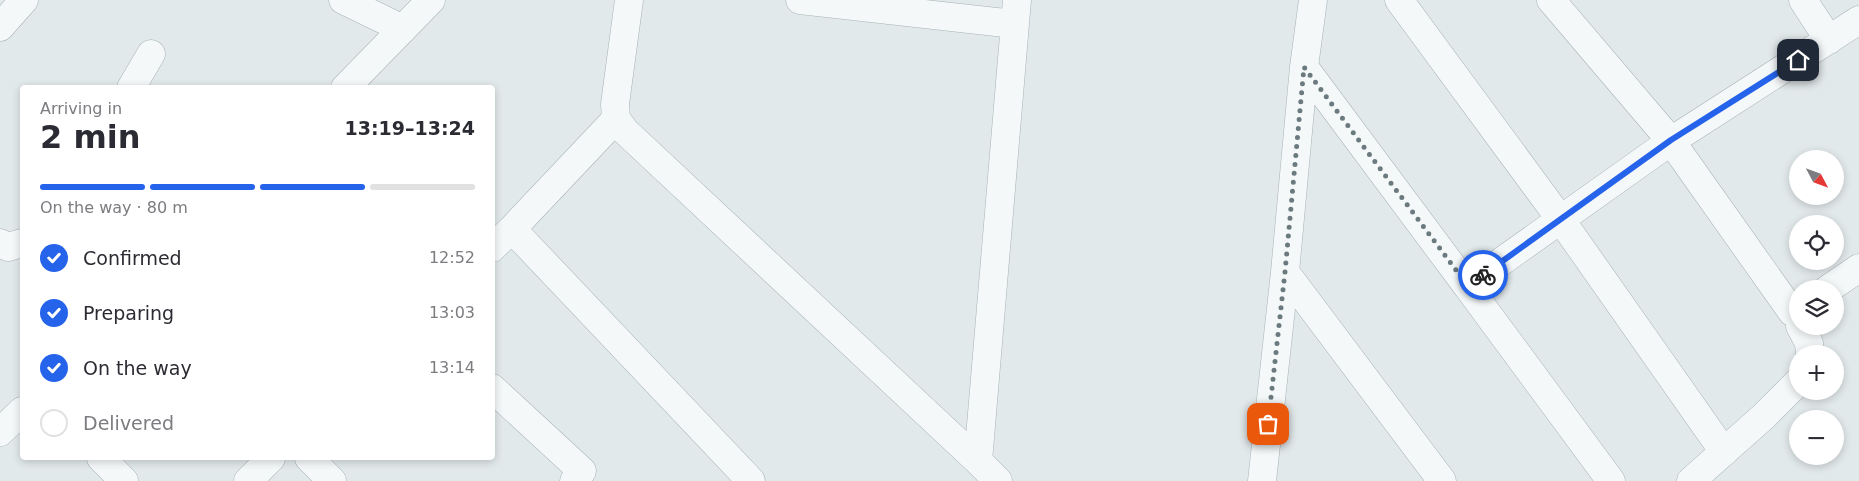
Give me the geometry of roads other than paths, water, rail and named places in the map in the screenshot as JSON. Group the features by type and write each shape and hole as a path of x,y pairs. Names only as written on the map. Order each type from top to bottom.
{"street":[{"path":"0,27 24,0"},
{"path":"344,0 403,29"},
{"path":"348,85 431,0"},
{"path":"629,0 615,104 616,119 625,131 998,481"},
{"path":"800,0 1016,12 978,461"},
{"path":"1262,481 1285,272 1304,67 1313,0"},
{"path":"1399,0 1560,220 1724,452"},
{"path":"1551,0 1671,140 1789,306"},
{"path":"1803,0 1829,40"},
{"path":"1468,286 1671,140 1859,20"},
{"path":"133,85 151,54"},
{"path":"1304,67 1611,481"},
{"path":"495,245 616,119"},
{"path":"512,229 751,481"},
{"path":"0,243 8,247 20,244"},
{"path":"1841,280 1859,268"},
{"path":"1285,272 1442,481"},
{"path":"495,391 583,478"},
{"path":"1690,481 1764,416 1789,391"},
{"path":"0,432 20,413"},
{"path":"103,460 124,481"},
{"path":"248,481 270,460"},
{"path":"311,460 332,481"}]}
